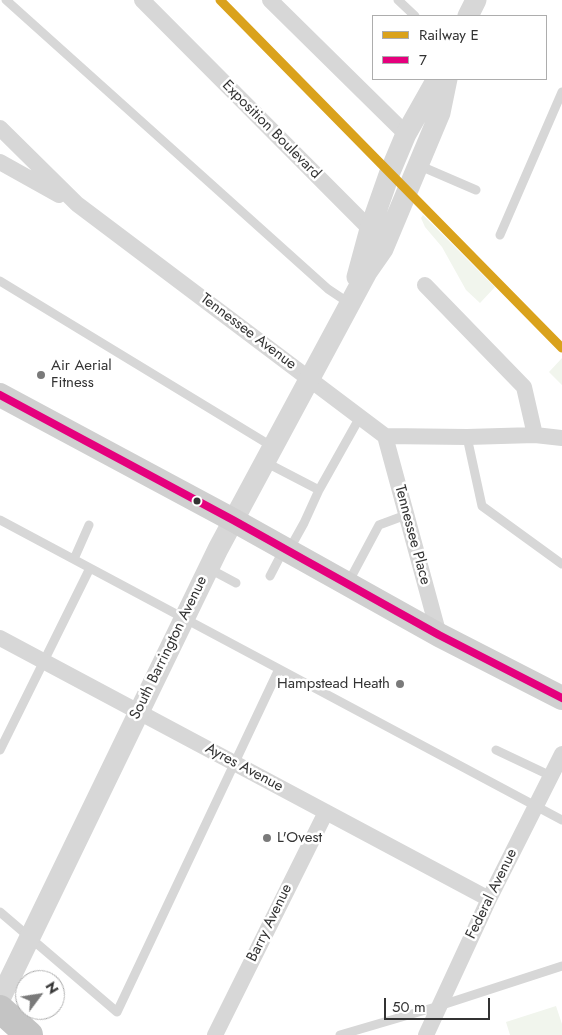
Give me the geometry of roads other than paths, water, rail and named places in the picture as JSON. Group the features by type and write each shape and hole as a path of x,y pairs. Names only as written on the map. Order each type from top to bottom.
{"highway":[{"path":"0,1009 29,1035"}],"main road":[{"path":"0,395 233,520 439,634 562,698"}],"street":[{"name":"Exposition Boulevard","path":"142,0 370,229"},
{"path":"270,0 406,134 424,128 440,113"},
{"path":"468,15 476,0"},
{"name":"South Barrington Avenue","path":"350,304 370,229 406,134 436,80"},
{"name":"South Barrington Avenue","path":"0,1000 208,568 366,272 383,249 440,113 447,80"},
{"name":"Tennessee Avenue","path":"0,128 77,204 385,436"},
{"path":"0,162 77,204"},
{"path":"366,272 373,241 370,229"},
{"path":"425,285 524,387 535,435"},
{"path":"385,436 467,438 535,435 562,438"},
{"name":"Tennessee Place","path":"385,436 439,634"},
{"name":"Ayres Avenue","path":"0,638 489,899"},
{"name":"Federal Avenue","path":"426,1035 489,899 562,754"},
{"name":"Barry Avenue","path":"215,1035 326,812"}],"lane":[{"path":"6,0 328,289 350,304"},
{"path":"398,0 414,15"},
{"path":"500,234 562,92"},
{"path":"418,165 476,190"},
{"path":"0,281 269,454 319,490"},
{"path":"270,576 304,524 319,490 360,417"},
{"path":"467,438 482,506 562,564"},
{"path":"347,584 379,525 406,515"},
{"path":"0,520 562,820"},
{"path":"74,559 89,525"},
{"path":"0,750 90,568"},
{"path":"208,568 236,584"},
{"path":"0,912 117,1012 279,669"},
{"path":"496,750 551,776"},
{"path":"340,1035 439,1006 562,966"}],"rail line":[{"name":"E","path":"220,0 562,348"}],"place":[{"name":"Air Aerial Fitness","path":"41,375"},
{"name":"Hampstead Heath","path":"400,684"},
{"name":"L'Ovest","path":"267,838"}]}
